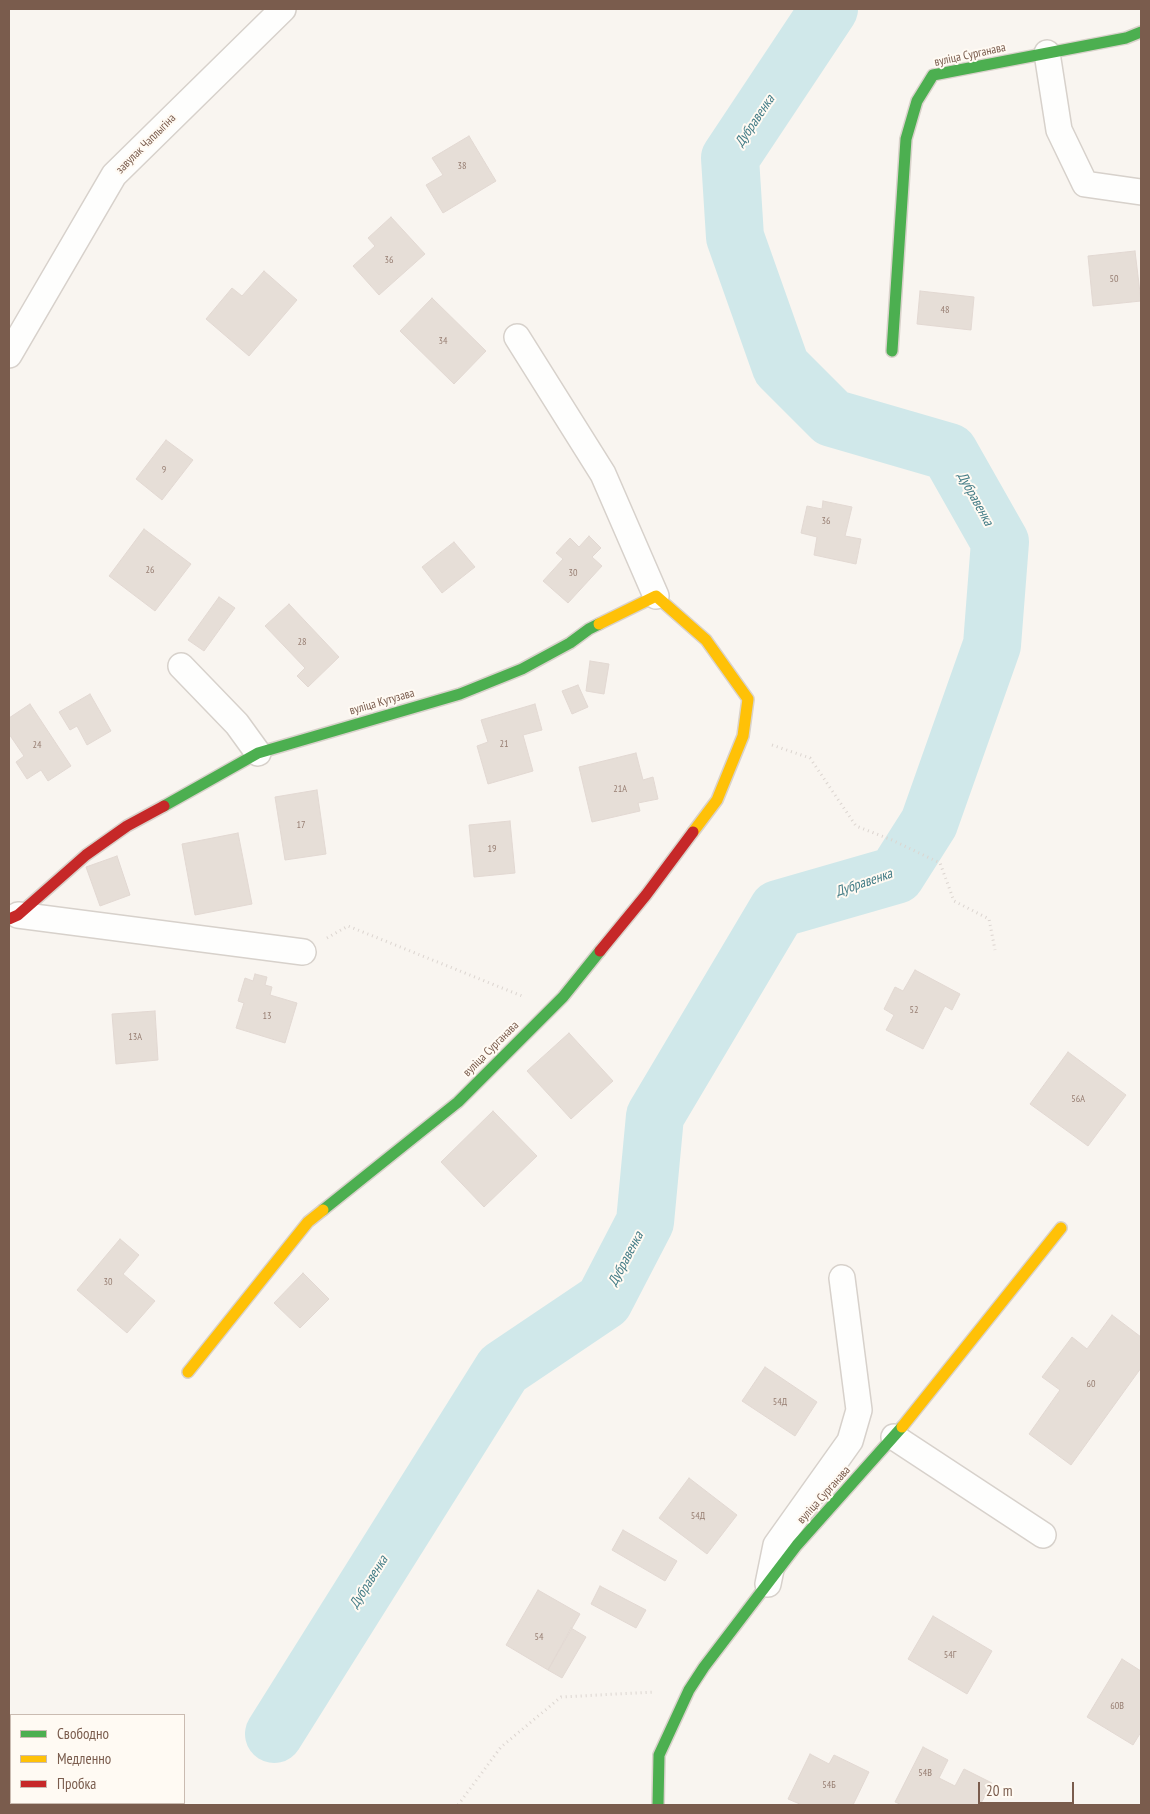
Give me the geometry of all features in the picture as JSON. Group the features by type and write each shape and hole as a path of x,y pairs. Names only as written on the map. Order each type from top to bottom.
{"street":[{"name":"завулак Чаплыгіна","path":"9,355 114,175 283,9"},
{"name":"вуліца Сурганава","path":"892,351 906,139 917,100 933,75 1126,38 1141,32"},
{"path":"1047,53 1059,130 1085,184 1141,192"},
{"path":"517,337 603,474 656,596"},
{"name":"вуліца Сурганава","path":"188,1372 308,1222 458,1102 564,997 646,895 717,800 743,736 748,699 706,640 656,596"},
{"name":"вуліца Кутузава","path":"14,917 86,855 127,826 258,753 460,694 522,669 570,643 589,629 656,596"},
{"path":"181,666 238,724 258,753"},
{"path":"14,917 303,952"},
{"name":"вуліца Сурганава","path":"658,1805 659,1755 689,1690 704,1667 798,1545 894,1438 1061,1228"},
{"path":"768,1584 776,1545 850,1441 859,1410 842,1278"},
{"path":"894,1438 1043,1535"}],"path":[{"path":"743,736 810,758 856,826 892,840 940,863 954,901 989,919 995,950"},
{"path":"303,952 348,926 552,1008"},
{"path":"458,1805 500,1748 561,1697 689,1690"}],"building":[{"path":"469,136 496,181 443,213 426,185 443,175 432,158"},
{"path":"391,217 425,254 379,295 353,266 375,246 368,238"},
{"path":"1135,251 1141,301 1093,306 1088,256"},
{"path":"264,271 297,300 249,356 206,319 232,288 242,296"},
{"path":"920,291 974,297 971,330 917,324"},
{"path":"432,298 486,351 454,384 400,331"},
{"path":"166,440 193,460 162,500 136,479"},
{"path":"823,501 852,507 845,536 861,539 856,564 814,555 817,537 801,533 807,506 822,509"},
{"path":"144,529 191,564 155,611 109,576"},
{"path":"589,536 601,548 592,557 602,566 568,603 543,581 563,559 556,553 570,538 579,547"},
{"path":"454,542 475,567 442,593 422,567"},
{"path":"219,597 235,608 204,651 188,640"},
{"path":"289,604 339,657 308,687 297,676 305,668 265,626"},
{"path":"590,661 609,664 604,694 586,691"},
{"path":"578,685 588,707 572,714 562,691"},
{"path":"90,694 111,731 87,745 77,726 70,730 59,712"},
{"path":"30,704 71,766 48,781 41,770 27,779 16,762 24,756 9,734 9,718"},
{"path":"535,704 542,730 523,735 533,771 488,784 477,746 488,742 481,720"},
{"path":"636,753 643,780 653,777 658,799 638,803 640,811 592,822 579,767"},
{"path":"317,790 326,854 285,860 275,797"},
{"path":"510,821 515,873 474,877 469,825"},
{"path":"238,833 252,904 195,915 182,844"},
{"path":"117,856 130,895 100,906 86,867"},
{"path":"915,970 960,994 952,1010 945,1006 923,1049 886,1030 894,1015 884,1009 895,987 903,991"},
{"path":"255,974 267,977 265,985 272,987 270,995 297,1003 285,1043 236,1028 244,1003 238,1001 245,978 253,981"},
{"path":"155,1011 158,1060 116,1064 112,1014"},
{"path":"569,1033 613,1081 571,1119 527,1071"},
{"path":"1068,1052 1126,1095 1088,1146 1030,1104"},
{"path":"493,1111 537,1156 484,1207 441,1162"},
{"path":"120,1239 139,1255 123,1274 155,1301 127,1333 77,1290"},
{"path":"303,1273 329,1299 300,1328 274,1303"},
{"path":"1112,1315 1141,1337 1141,1368 1071,1465 1029,1434 1060,1390 1042,1377 1072,1337 1087,1349"},
{"path":"765,1367 817,1402 795,1436 742,1401"},
{"path":"689,1478 737,1515 707,1554 659,1518"},
{"path":"623,1530 677,1561 665,1581 612,1550"},
{"path":"600,1586 646,1610 636,1628 591,1604"},
{"path":"538,1590 580,1614 548,1670 506,1645"},
{"path":"933,1616 992,1651 967,1694 908,1659"},
{"path":"571,1628 586,1637 562,1678 548,1670"},
{"path":"1122,1659 1141,1671 1141,1732 1133,1745 1087,1717"},
{"path":"923,1747 948,1760 939,1778 955,1786 964,1769 992,1783 980,1805 902,1805 895,1802"},
{"path":"810,1754 829,1764 834,1755 869,1772 853,1805 802,1805 788,1799"}],"waterway":[{"name":"Дубравенка","path":"274,1734 503,1369 604,1301 645,1222 655,1116 778,909 896,875 929,823 992,645 1000,542 949,452 832,418 781,367 735,237 730,158 829,9"}],"traffic: fast":[{"path":"892,351 906,139 917,101 933,75 1126,38 1141,32"},
{"path":"164,806 258,753 460,694 522,669 570,643 599,624"},
{"path":"323,1210 458,1102 563,997 600,951"},
{"path":"658,1805 659,1755 689,1690 704,1667 797,1545 902,1427"}],"traffic: slow":[{"path":"599,624 656,596 706,640 748,699 743,736 717,800 693,832"},
{"path":"188,1372 308,1222 323,1210"},
{"path":"902,1427 1061,1228"}],"traffic: jam":[{"path":"9,919 18,915 86,855 127,826 164,806"},
{"path":"600,951 646,895 693,832"}]}
